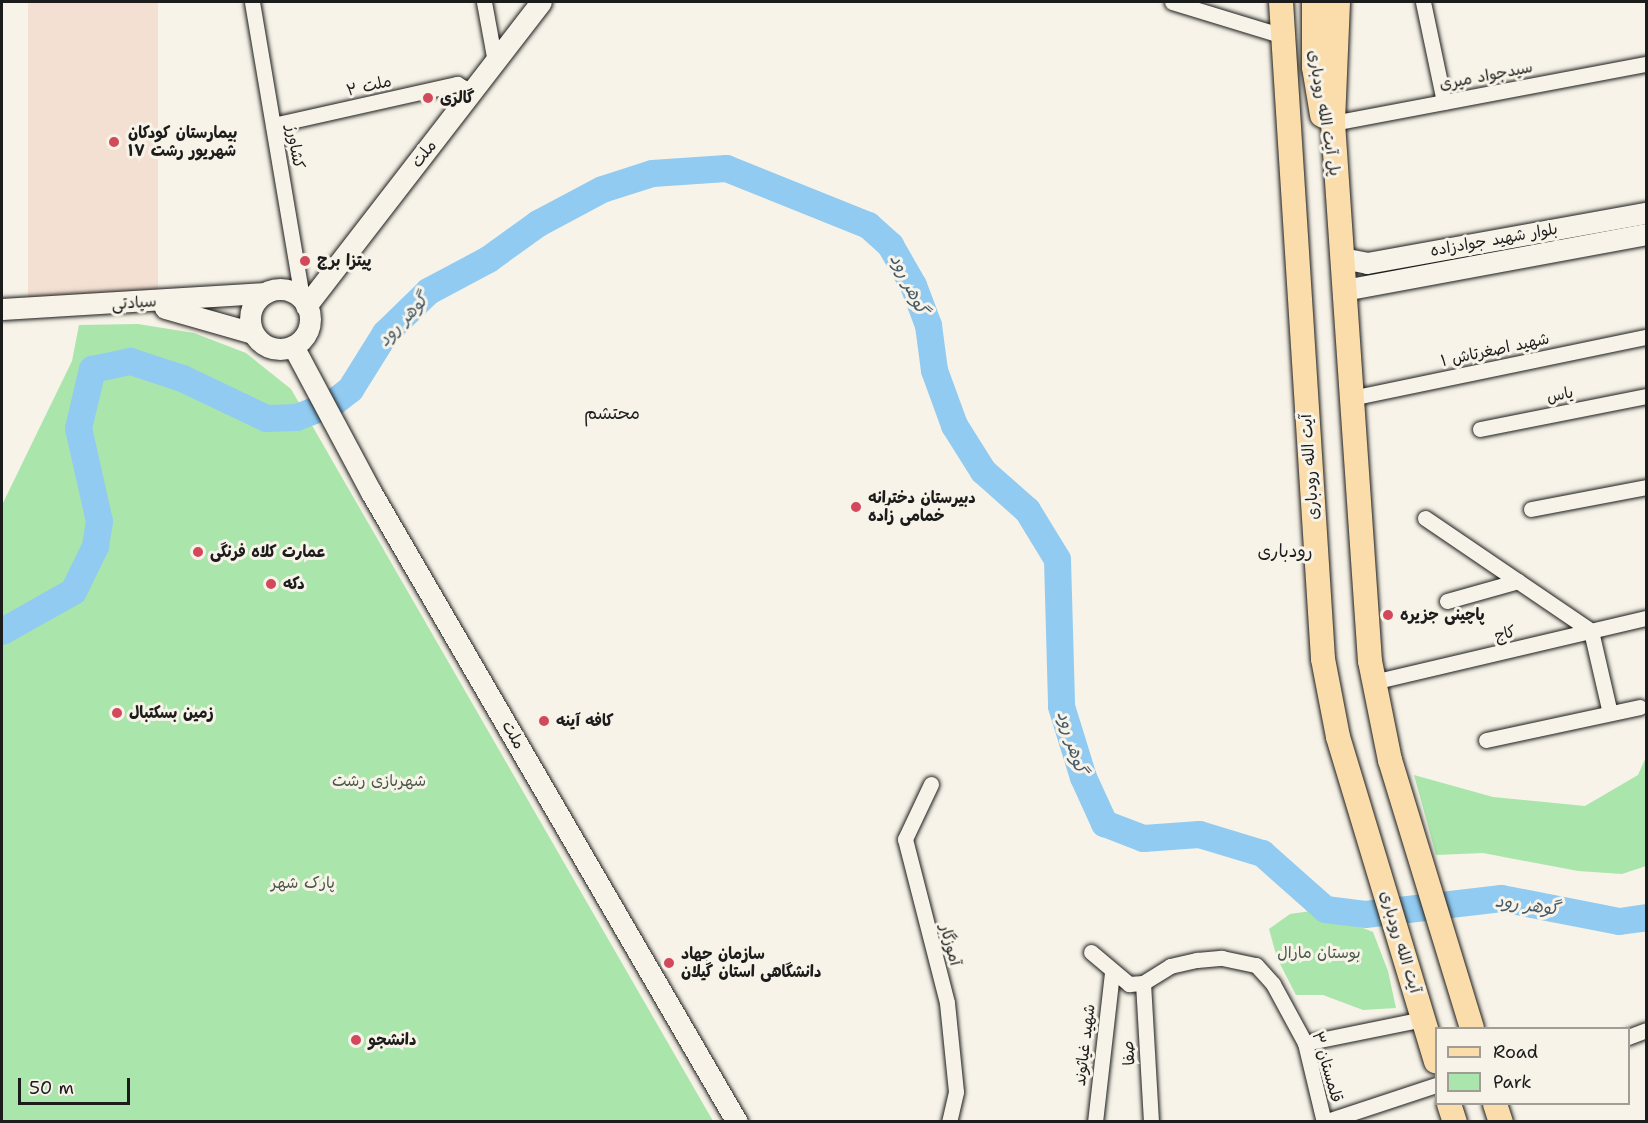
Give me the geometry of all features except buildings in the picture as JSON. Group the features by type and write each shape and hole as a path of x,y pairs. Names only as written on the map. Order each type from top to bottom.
{"main road":[{"name":"آیت الله رودباری","path":"1281,2 1321,641 1338,736 1435,1056"},
{"name":"پل آیت الله رودباری","path":"1314,2 1313,56 1337,188"},
{"path":"1338,2 1333,123 1372,682 1387,749 1471,1027"},
{"path":"1449,1105 1455,1122"},
{"path":"1495,1105 1501,1122"}],"street":[{"name":"کشاورز","path":"252,2 304,303"},
{"path":"484,2 495,62"},
{"name":"ملت","path":"304,303 541,2"},
{"path":"1172,2 1283,36"},
{"path":"1423,2 1444,102"},
{"name":"سیدجواد میری","path":"1333,123 1647,64"},
{"name":"ملت ۲","path":"273,125 457,84 472,92"},
{"name":"بلوار شهید جوادزاده","path":"1342,258 1367,263 1647,213"},
{"name":"بلوار شهید جوادزاده","path":"1344,290 1647,234"},
{"path":"1347,330 1370,285 1362,272 1367,263"},
{"path":"138,303 198,314 253,333 271,347 296,351 308,328 304,303 289,291 266,293 252,310 253,333"},
{"name":"سیادتی","path":"2,309 138,303 266,293"},
{"name":"شهید اصغرتاش ۱","path":"1351,398 1647,337"},
{"name":"ملت","path":"296,351 351,456 737,1122"},
{"name":"یاس","path":"1480,429 1647,396"},
{"path":"1531,509 1647,487"},
{"path":"1425,518 1591,631 1610,713"},
{"path":"1447,601 1518,581"},
{"name":"کاج","path":"1372,682 1647,618"},
{"path":"1486,740 1640,707"},
{"name":"آموزگار","path":"931,784 905,839 947,1003 956,1092 949,1122"},
{"path":"1091,952 1124,982 1143,983"},
{"name":"قلمستان ۳","path":"1143,983 1170,966 1197,960 1222,958 1248,962 1274,984 1305,1043 1324,1122"},
{"name":"شهید غیاثوند","path":"1095,1122 1112,972"},
{"name":"صفا","path":"1143,983 1151,1122"},
{"path":"1305,1043 1413,1022"},
{"path":"1630,1037 1647,1030"},
{"path":"1324,1122 1435,1086"}],"shaded area":[{"name":"بیمارستان کودکان ۱۷ شهریور رشت","path":"28,2 158,2 158,297 28,297"}],"green space":[{"name":"پارک شهر","path":"138,324 194,333 246,353 291,389 713,1121 2,1121 2,505 72,361 79,325"},
{"path":"1646,757 1646,866 1622,874 1578,871 1483,853 1436,855 1414,775 1493,797 1585,806 1638,775"},
{"name":"بوستان مارال","path":"1318,910 1373,932 1388,971 1396,1008 1363,1010 1323,995 1296,995 1277,958 1269,929 1290,914"}],"waterway":[{"name":"گوهر رود","path":"2,631 73,591 95,546 99,521 78,428 92,369 130,361 182,378 266,418 296,417 332,403 350,389 385,333 428,291 488,259 538,223 602,189 652,173 726,168 868,225 890,245 913,285 928,325 934,370 954,425 983,471 1027,510 1057,559 1061,706 1083,777 1104,823 1143,838 1199,834 1262,853 1325,909 1365,914 1501,898 1619,921 1646,917"}],"place":[{"name":"گالری","path":"428,98"},
{"name":"بیمارستان کودکان ۱۷ شهریور رشت","path":"114,142"},
{"name":"پیتزا برج","path":"305,261"},
{"name":"دبیرستان دخترانه خمامی زاده","path":"856,507"},
{"name":"عمارت کلاه فرنگی","path":"198,552"},
{"name":"دکه","path":"271,584"},
{"name":"پاچینی جزیره","path":"1388,615"},
{"name":"زمین بسکتبال","path":"117,713"},
{"name":"کافه آینه","path":"544,721"},
{"name":"سازمان جهاد دانشگاهی استان گیلان","path":"669,963"},
{"name":"دانشجو","path":"356,1040"}],"district":[{"name":"محتشم","path":"612,413"},
{"name":"رودباری","path":"1285,551"}],"park label":[{"name":"شهربازی رشت","path":"379,781"}]}
